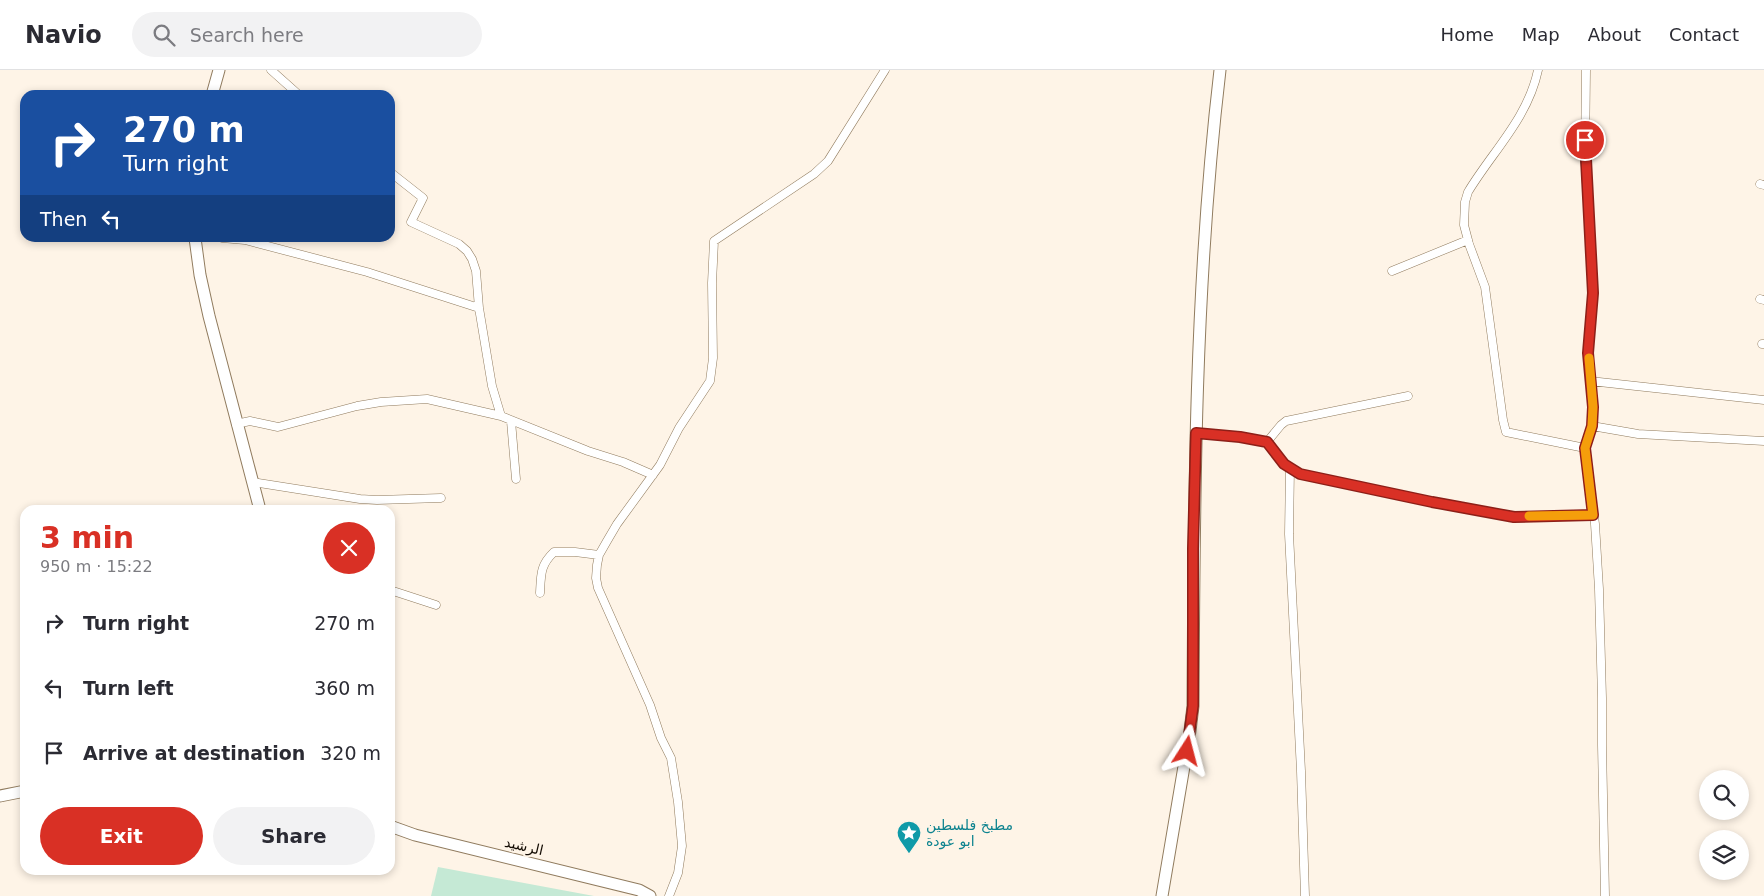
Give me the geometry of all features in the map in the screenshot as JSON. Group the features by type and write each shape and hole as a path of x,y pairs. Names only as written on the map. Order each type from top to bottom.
{"main road":[{"path":"213,90 219,70"},
{"path":"1162,896 1193,706 1193,551 1196,433 1207,196 1220,70"},
{"path":"196,242 208,316 259,505"},
{"path":"0,796 20,792"},
{"name":"الرشيد","path":"395,828 416,835 639,890 650,896"}],"street":[{"path":"271,70 293,90"},
{"path":"669,896 678,873 682,846 671,758 661,738 650,705 598,588 596,578 599,555 617,524 653,475 679,428 710,381 713,358 712,283 714,240 814,174 828,161 885,70"},
{"path":"1538,70 1529,98 1516,124 1468,192 1465,202 1464,225 1486,287 1506,432 1585,448"},
{"path":"1586,70 1585,159 1593,293 1588,353 1593,407 1592,426 1585,448 1599,589 1605,896"},
{"path":"395,176 423,198 412,222 459,244 467,251 476,271 479,308 492,386 501,416"},
{"path":"1392,271 1468,240"},
{"path":"253,242 367,272 479,308"},
{"path":"1590,381 1764,400"},
{"path":"1267,442 1286,421 1408,396"},
{"path":"236,424 250,421 278,427 357,406 381,402 427,399 501,416 653,475"},
{"path":"511,421 516,479"},
{"path":"1592,426 1638,434 1764,441"},
{"path":"1196,433 1240,437 1267,442 1281,460 1300,474 1432,502 1514,517 1593,515"},
{"path":"1290,468 1289,534 1301,771 1304,896"},
{"path":"252,482 368,500 441,498"},
{"path":"540,593 542,568 547,558 554,552 599,555"},
{"path":"395,592 436,605"}],"green space":[{"path":"438,867 594,896 431,896"}],"slow traffic":[{"path":"1529,516 1593,515 1585,448 1592,426 1593,407 1589,358"}],"place":[{"name":"مطبخ فلسطين ابو عودة","path":"909,854"}],"route":[{"path":"1187,751 1193,706 1192,618 1196,433 1240,437 1267,442 1284,464 1300,474 1432,502 1514,517 1593,515 1585,448 1592,426 1593,407 1588,353 1593,293 1585,140"}]}
